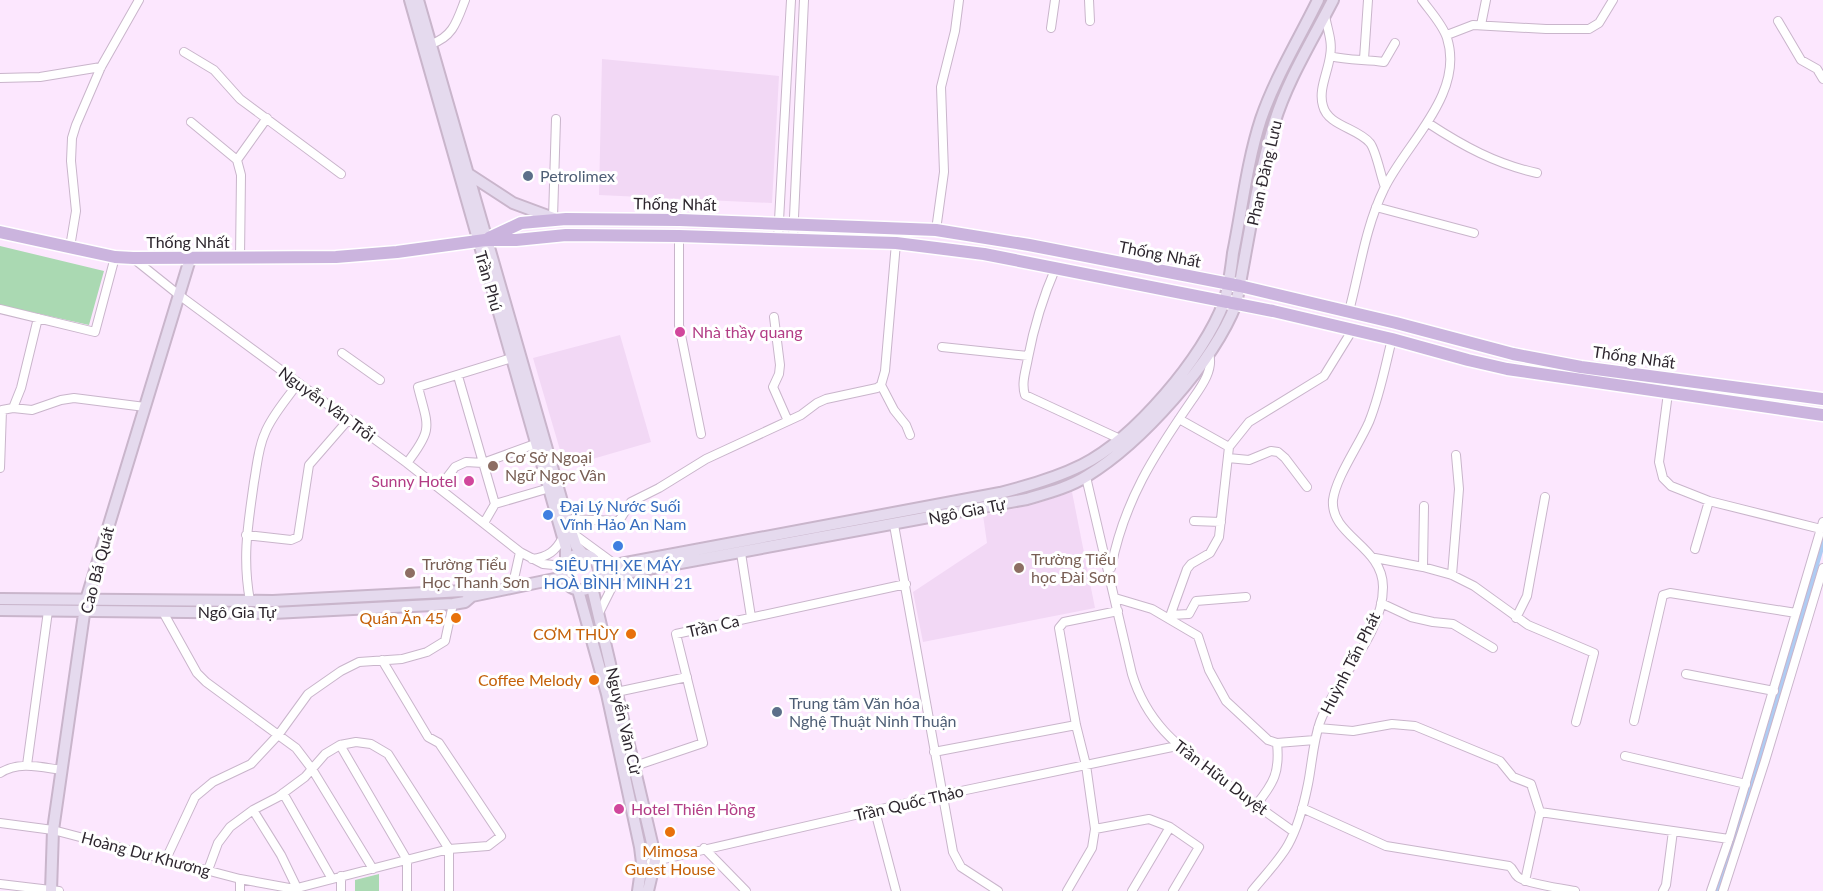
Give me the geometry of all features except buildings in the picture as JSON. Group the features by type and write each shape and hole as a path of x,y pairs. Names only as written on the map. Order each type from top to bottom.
{"main road":[{"name":"Trần Phú","path":"410,0 482,240 552,488 567,535 584,554"},
{"name":"Trần Phú","path":"418,0 467,173 482,240"},
{"name":"Phan Đăng Lưu","path":"1234,285 1251,160 1261,119 1274,87 1318,0"},
{"name":"Phan Đăng Lưu","path":"1234,285 1274,123 1286,92 1333,0"},
{"path":"467,173 513,203 560,219 566,235"},
{"name":"Thống Nhất","path":"482,240 521,224 560,219 680,220 936,230 1029,245 1234,285 1349,311 1513,354 1581,367 1823,399"},
{"path":"679,236 680,220"},
{"path":"896,243 898,227"},
{"name":"Thống Nhất","path":"0,232 115,257 190,259 336,257 397,252 482,240 516,240 566,235 896,243 984,254 1056,267 1353,329 1482,364 1578,381 1823,415"},
{"path":"1025,261 1029,245"},
{"name":"Cao Bá Quát","path":"54,890 53,830 86,600 190,259"},
{"name":"Ngô Gia Tự","path":"597,578 619,569 740,548 827,538 1027,499 1056,491 1086,477 1123,450 1141,433 1209,354 1228,324 1234,285"},
{"name":"Ngô Gia Tự","path":"740,548 825,525 979,496 1039,482 1084,464 1138,424 1185,368 1230,303"},
{"path":"1392,339 1396,323"},
{"name":"Trần Phú","path":"515,357 535,444 567,519 564,568"},
{"path":"1578,381 1581,367"},
{"path":"1084,464 1086,477"},
{"path":"979,496 982,508"},
{"path":"891,512 894,525"},
{"path":"825,525 827,538"},
{"path":"584,554 594,558 597,578 587,590 578,590 569,586 564,568 573,555 584,554"},
{"name":"Ngô Gia Tự","path":"0,610 250,613 453,604 465,602 472,596 512,588 564,568"},
{"name":"Nguyễn Văn Cừ","path":"597,578 599,614 623,769 642,864 638,891"},
{"name":"Nguyễn Văn Cừ","path":"578,590 634,766 652,843 655,861 648,891"},
{"name":"Ngô Gia Tự","path":"0,599 325,600 463,591 472,596"},
{"path":"157,601 163,612"},
{"path":"250,601 250,613"}],"street":[{"path":"70,247 76,211 71,160 72,138 101,67 140,0"},
{"path":"430,44 450,34 456,25 465,0"},
{"path":"778,239 791,0"},
{"path":"793,239 804,0"},
{"path":"936,230 944,172 941,87 955,31 959,0"},
{"path":"1051,28 1055,0"},
{"path":"1089,0 1089,21"},
{"path":"1364,59 1368,0"},
{"path":"1349,311 1368,226 1376,207 1385,187 1428,123 1446,84 1450,49 1447,35 1422,0"},
{"path":"1481,25 1486,0"},
{"path":"1447,35 1465,27 1481,25 1589,29 1599,23 1613,0"},
{"path":"1325,15 1331,33 1330,56 1322,105 1325,112 1334,120 1369,141 1385,187"},
{"path":"1778,21 1801,60 1817,69 1823,79"},
{"path":"1330,56 1343,60 1364,59 1384,62 1395,43"},
{"path":"184,52 214,70 240,99 341,174"},
{"path":"788,54 802,55"},
{"path":"0,78 40,77 101,67"},
{"path":"237,160 267,118"},
{"path":"556,119 560,219"},
{"path":"191,122 237,160 241,175 240,258"},
{"path":"1428,123 1485,157 1511,167 1537,173"},
{"path":"1376,207 1474,233"},
{"path":"679,236 680,325 701,434"},
{"path":"567,519 619,521 628,506 636,499 659,488 706,459 801,416 826,399 877,388 881,385 885,371 896,243"},
{"path":"0,309 95,332 115,257"},
{"name":"Nguyễn Văn Trỗi","path":"133,258 179,295 407,463 520,552 530,559 549,566 564,568"},
{"path":"1056,267 1035,320 1024,383 1025,395 1120,439"},
{"path":"774,317 780,365 774,387 788,422"},
{"path":"13,408 21,388 38,318"},
{"path":"1170,617 1185,573 1191,564 1210,553 1219,537 1229,447 1249,422 1324,376 1353,329"},
{"path":"1392,339 1380,391 1359,444 1342,474 1334,499 1333,509 1338,522 1375,558 1452,575 1474,586 1528,625 1594,653 1576,722"},
{"path":"942,347 1028,356"},
{"path":"342,353 380,380"},
{"path":"1110,572 1128,507 1160,446 1208,374 1211,360 1209,354"},
{"path":"407,463 422,443 427,429 418,387 515,357"},
{"path":"458,375 495,504"},
{"path":"250,601 244,566 246,534 259,453 265,432 298,383"},
{"path":"881,385 910,435"},
{"path":"1668,393 1659,462 1663,478 1671,486 1709,501 1822,526 1746,784 1711,891"},
{"path":"0,468 2,410 13,408 32,410 74,398 145,407"},
{"path":"246,534 291,540 298,537 309,465 349,419"},
{"path":"1179,419 1229,447"},
{"path":"439,488 455,467 466,462 483,463 535,444"},
{"path":"1228,458 1249,460 1271,451 1278,452 1307,487"},
{"path":"1452,575 1459,489 1456,454"},
{"name":"Trần Hữu Duyệt","path":"1086,477 1132,674 1140,696 1157,724 1177,746 1294,832"},
{"path":"484,523 495,504 552,488"},
{"path":"1516,618 1527,596 1545,497"},
{"path":"1695,549 1709,501"},
{"path":"1423,567 1424,506"},
{"path":"1194,521 1221,522"},
{"path":"894,525 953,852 961,867 998,891"},
{"path":"530,559 544,557 553,552 567,535 619,569 600,607 599,614"},
{"path":"740,548 751,616"},
{"path":"512,588 520,552"},
{"name":"Huỳnh Tấn Phát","path":"1257,889 1284,851 1294,832 1302,808 1318,728 1324,712 1358,656 1375,621 1383,587 1382,574 1375,558"},
{"path":"1723,891 1823,568"},
{"name":"Trần Ca","path":"623,769 703,743 676,634 906,584"},
{"path":"1634,721 1660,598 1665,593 1796,613"},
{"path":"1170,617 1189,614 1196,601 1246,597"},
{"path":"1115,598 1143,604 1170,617 1198,636 1209,670 1226,700 1268,740 1277,743 1315,740"},
{"path":"1381,603 1411,617 1453,624 1493,648"},
{"path":"166,859 195,797 213,782 251,764 279,734 308,694 341,671 359,662 402,659 427,652 445,641 453,604"},
{"path":"27,765 48,611"},
{"path":"1067,891 1092,848 1095,829 1086,765 1076,725 1059,628 1064,622 1118,611"},
{"path":"163,612 197,673 206,682 297,748 373,868"},
{"name":"Hoàng Dư Khương","path":"0,823 53,830 240,879 302,888 449,849 488,846 501,836 439,743 428,738 382,660"},
{"path":"1686,674 1774,691"},
{"path":"612,693 687,677"},
{"path":"1318,728 1353,731 1392,724 1415,726 1500,761 1513,777 1531,784 1540,812 1526,881"},
{"path":"934,752 1076,725"},
{"path":"208,870 218,843 230,827 305,777 325,754 339,745 356,742 371,744 388,754 449,849 449,891"},
{"path":"1256,805 1269,789 1278,771 1277,743"},
{"path":"339,745 407,860 407,891"},
{"name":"Trần Quốc Thảo","path":"642,864 942,795 1177,746"},
{"path":"1625,756 1746,784"},
{"path":"0,773 12,767 27,765 61,770"},
{"path":"283,793 332,879"},
{"path":"1302,808 1386,846 1511,867 1518,877 1526,881 1575,891"},
{"path":"254,810 302,888"},
{"path":"875,810 896,891"},
{"path":"1540,812 1729,839"},
{"path":"1095,829 1149,819 1170,828 1199,847 1173,891"},
{"path":"1132,891 1170,828"},
{"path":"1663,891 1666,885 1673,831"},
{"path":"704,848 746,891"},
{"path":"341,876 341,891"},
{"path":"240,879 240,891"},
{"path":"0,884 54,890"}],"shaded area":[{"path":"602,59 779,76 772,203 599,195"},
{"path":"620,335 651,442 565,467 533,358"},
{"name":"Trường Tiểu học Đài Sơn","path":"1072,492 1095,608 923,642 913,592 987,543 983,515 1032,505"}],"green space":[{"path":"0,246 104,271 89,325 0,305"},
{"path":"379,874 379,891 355,891 355,880"}],"waterway":[{"path":"1716,891 1735,841 1823,537"}],"place":[{"name":"Petrolimex","path":"528,176"},
{"name":"Nhà thầy quang","path":"680,332"},
{"name":"Cơ Sở Ngoại Ngữ Ngọc Vân","path":"493,466"},
{"name":"Sunny Hotel","path":"469,481"},
{"name":"Đại Lý Nước Suối Vĩnh Hảo An Nam","path":"548,515"},
{"name":"SIÊU THỊ XE MÁY HOÀ BÌNH MINH 21","path":"618,546"},
{"name":"Trường Tiểu học Đài Sơn","path":"1019,568"},
{"name":"Trường Tiểu Học Thanh Sơn","path":"410,573"},
{"name":"Quán Ăn 45","path":"456,618"},
{"name":"CƠM THÙY","path":"631,634"},
{"name":"Coffee Melody","path":"594,680"},
{"name":"Trung tâm Văn hóa Nghệ Thuật Ninh Thuận","path":"777,712"},
{"name":"Hotel Thiên Hồng","path":"619,809"},
{"name":"Mimosa Guest House","path":"670,832"}]}
